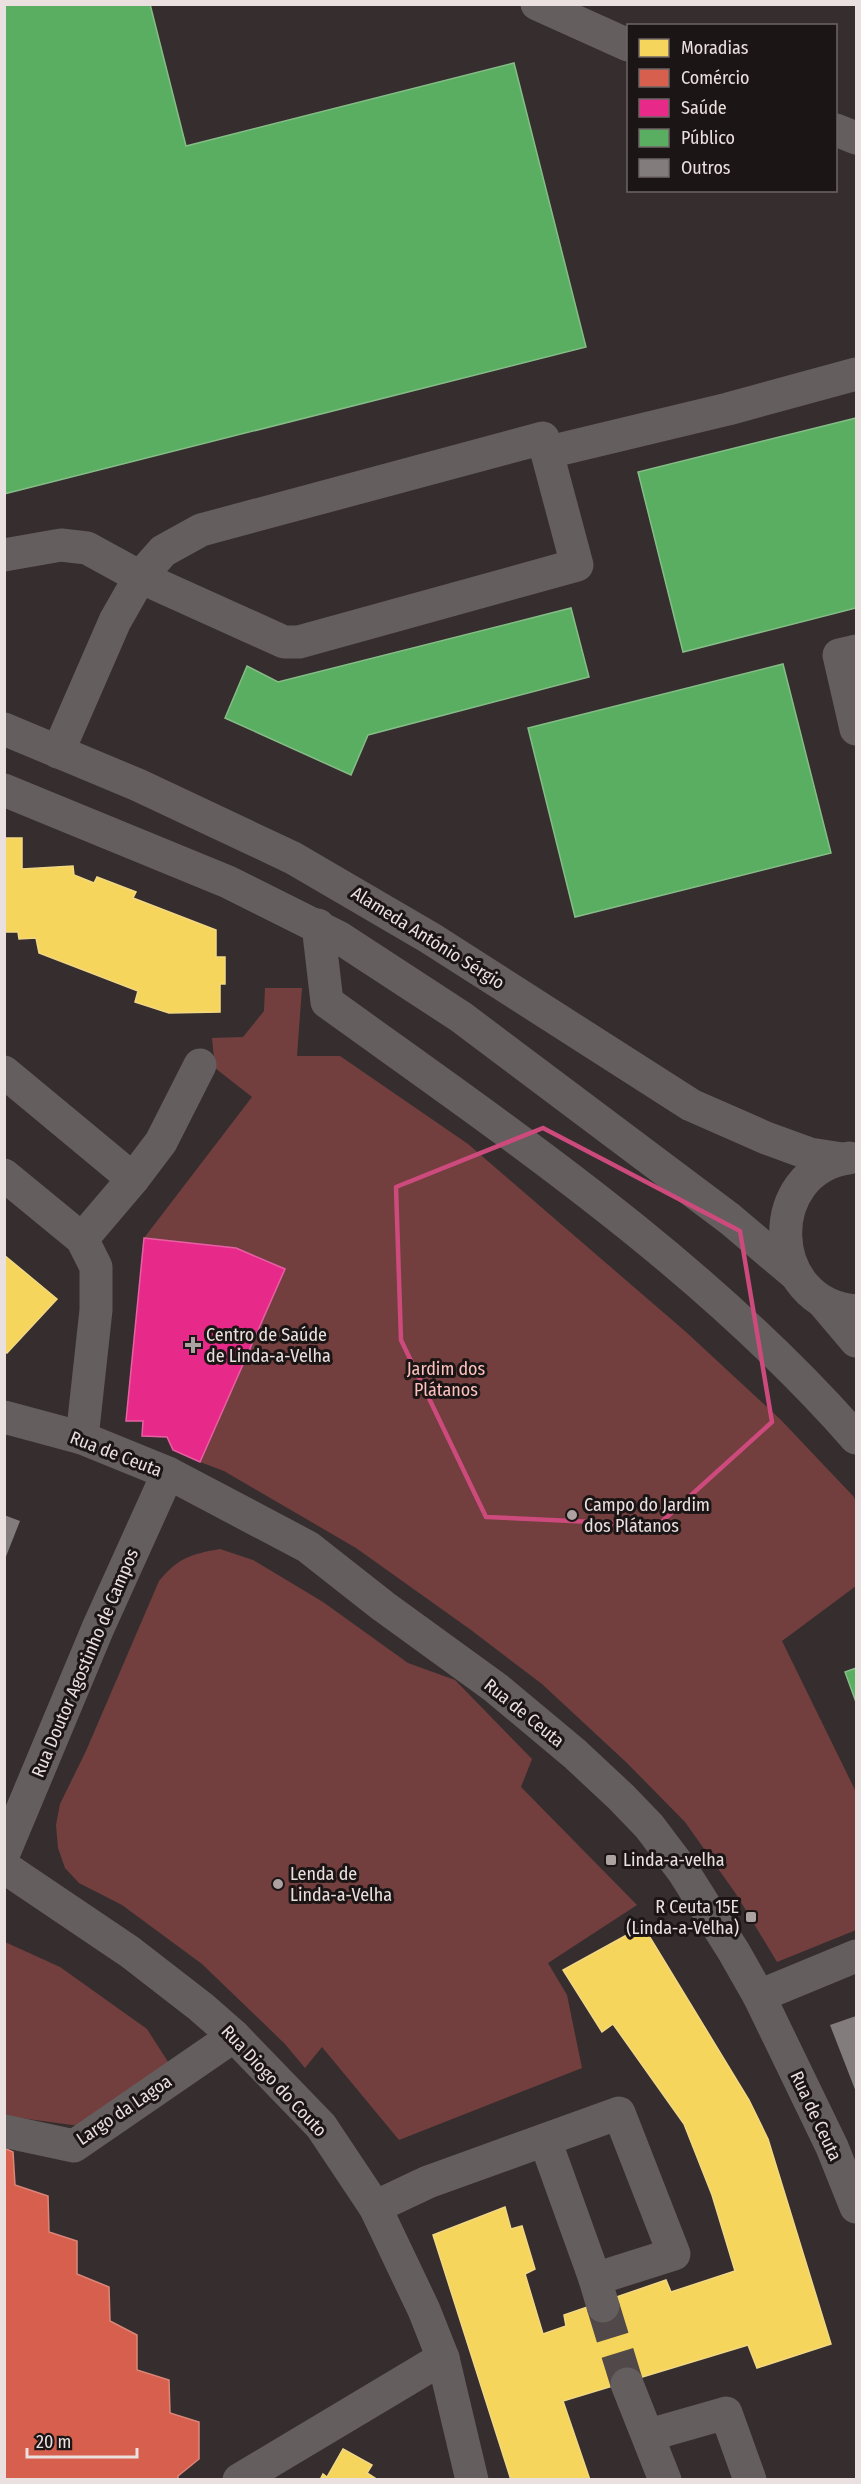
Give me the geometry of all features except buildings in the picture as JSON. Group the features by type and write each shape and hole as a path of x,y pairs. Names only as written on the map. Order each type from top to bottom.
{"street":[{"path":"537,4 627,45"},
{"path":"837,130 856,138"},
{"path":"549,452 728,410 856,374"},
{"path":"4,555 61,546 87,548 140,577 284,642 299,642 577,565 549,452 543,438 201,530 163,551 140,577 115,621 58,752"},
{"path":"856,651 839,655 856,729"},
{"name":"Alameda António Sérgio","path":"4,729 148,789 293,858 430,938 691,1105 810,1154 849,1158"},
{"path":"4,790 228,882 340,938 461,1017 703,1198 795,1274 807,1290 823,1302 856,1341"},
{"path":"318,925 327,1002 554,1166 686,1271 797,1374 856,1438"},
{"path":"82,1239 134,1179 161,1142 200,1065"},
{"path":"4,1072 134,1179"},
{"path":"795,1274 786,1252 785,1228 790,1205 802,1185 820,1169 849,1158"},
{"path":"4,1175 82,1239 96,1267 97,1285 82,1438"},
{"path":"823,1302 845,1310 856,1311"},
{"name":"Rua de Ceuta","path":"4,1417 82,1438 168,1473 308,1547 383,1606 496,1688 575,1754 648,1826 711,1912 759,1996 831,2147 856,2207"},
{"name":"Rua Doutor Agostinho de Campos","path":"4,1853 98,1628 168,1473"},
{"name":"Rua Diogo do Couto","path":"4,1867 130,1952 201,2007 234,2036 321,2126 375,2207 424,2310 443,2358 472,2480"},
{"path":"759,1996 856,1956"},
{"name":"Largo da Lagoa","path":"4,2130 74,2146 234,2036"},
{"path":"375,2207 428,2182 619,2113 674,2254 599,2292 545,2140"},
{"path":"239,2480 443,2358"},
{"path":"627,2384 665,2480"},
{"path":"649,2435 726,2413 750,2480"}],"highlighted area":[{"path":"543,1128 740,1231 772,1422 658,1525 486,1517 401,1340 396,1187"}],"green space":[{"name":"Jardim dos Plátanos","path":"265,988 302,988 297,1056 340,1056 468,1144 686,1332 780,1419 854,1497 856,1504 856,1586 782,1641 856,1792 856,1930 777,1962 736,1894 685,1822 627,1763 542,1684 356,1548 224,1471 200,1462 285,1269 236,1248 144,1238 252,1097 215,1068 212,1038 243,1037 264,1011"},
{"path":"220,1549 253,1560 323,1602 408,1663 455,1680 532,1759 521,1787 637,1905 548,1963 567,1995 582,2068 399,2140 322,2047 305,2068 285,2044 202,1964 122,1905 79,1883 65,1868 58,1848 56,1825 60,1804 86,1751 159,1581 172,1567 186,1558"},
{"path":"5,1942 60,1967 147,2029 170,2065 80,2126 5,2116"}],"tunnel":[{"path":"603,2306 627,2384"}],"place":[{"name":"Centro de Saúde de Linda-a-Velha","path":"193,1345"},
{"name":"Campo do Jardim dos Plátanos","path":"572,1515"},
{"name":"Linda-a-velha","path":"611,1860"},
{"name":"Lenda de Linda-a-Velha","path":"278,1884"},
{"name":"R Ceuta 15E (Linda-a-Velha)","path":"751,1917"}]}
